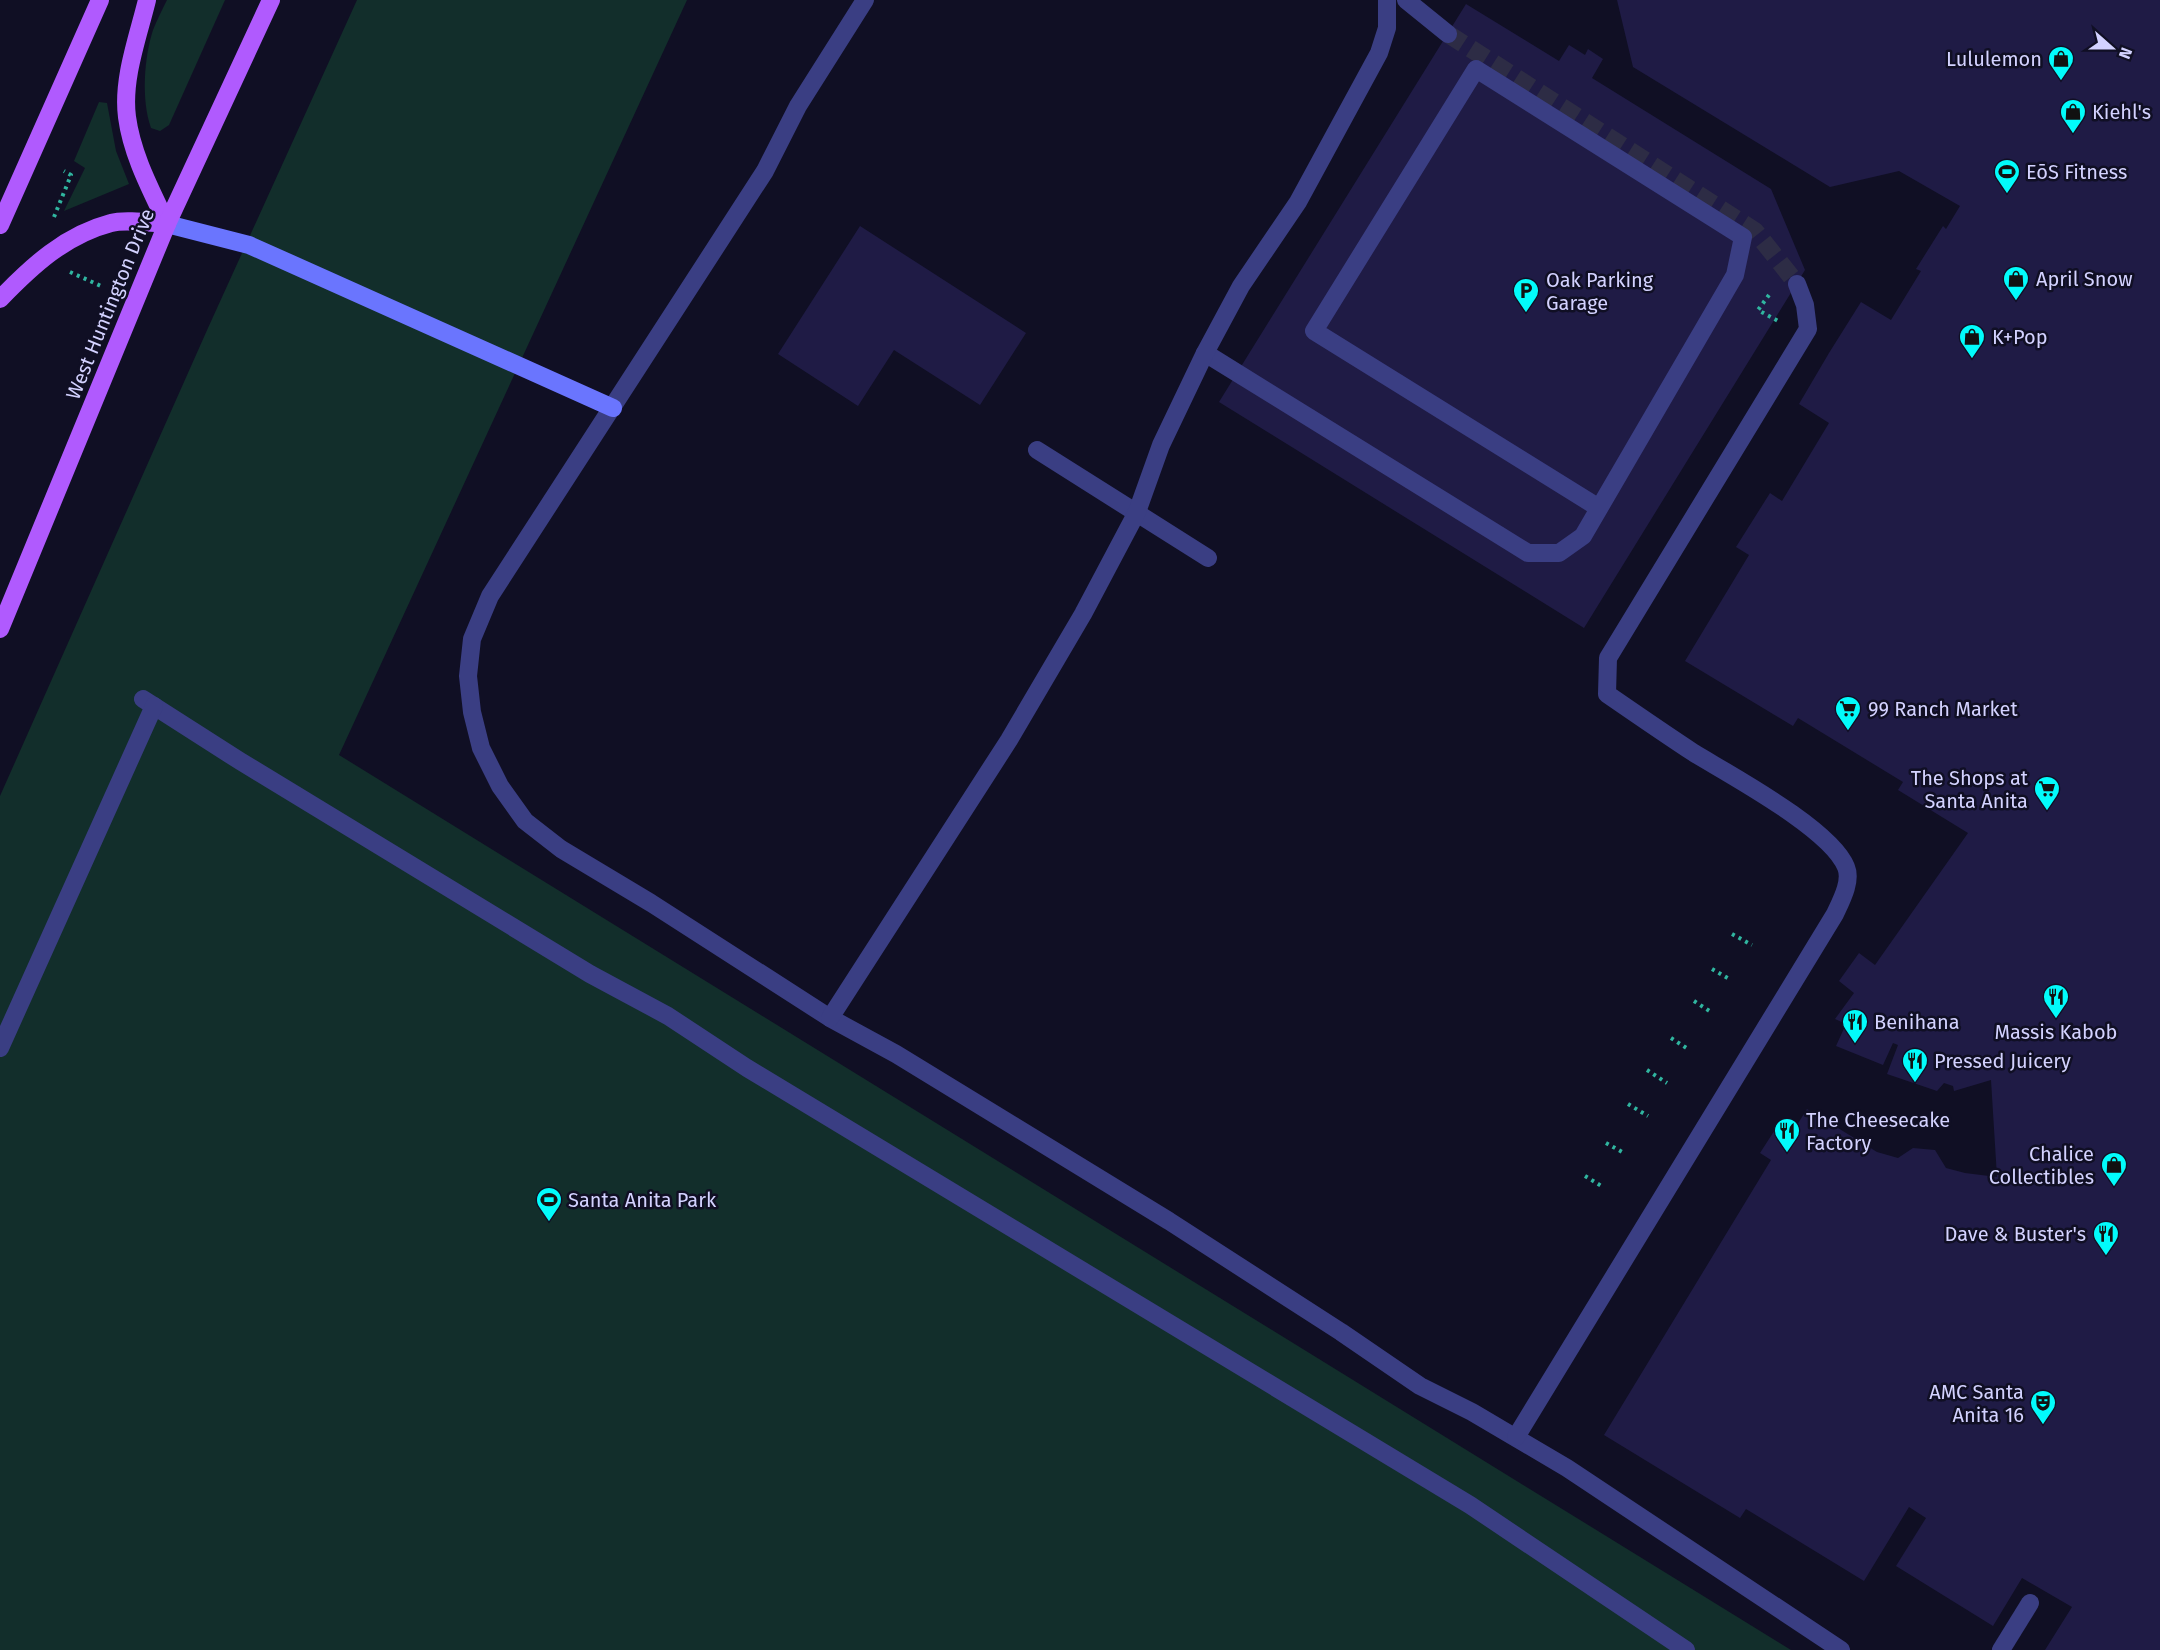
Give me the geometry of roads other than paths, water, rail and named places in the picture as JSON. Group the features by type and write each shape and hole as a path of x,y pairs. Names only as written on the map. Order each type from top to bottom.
{"main road":[{"path":"0,225 7,194 100,0"},
{"path":"0,299 60,244 113,222 167,224 135,155 126,116 128,80 147,0"},
{"name":"West Huntington Drive","path":"0,629 167,224 271,0"}],"street":[{"path":"865,0 798,106 765,171 490,596 472,639 468,676 472,712 481,748 500,786 525,821 561,849 651,903 830,1018 896,1054 1169,1221 1420,1386 1516,1437 1567,1468 1841,1650"},
{"path":"830,1018 1009,740 1083,614 1137,512 1161,445 1204,353 1241,286 1298,202 1379,52 1388,28 1387,0"},
{"path":"1406,0 1448,34"},
{"path":"1204,353 1528,553 1560,553 1583,536 1735,275 1743,237 1476,69 1314,331 1599,508"},
{"path":"167,224 241,242 613,408"},
{"path":"1516,1437 1835,914 1846,889 1848,869 1838,852 1796,817 1607,694 1608,658 1808,329 1805,305 1797,284"},
{"path":"1037,450 1208,558"},
{"path":"0,1048 148,702 240,761 590,974 668,1016 747,1068 1470,1505 1686,1650"},
{"path":"2001,1650 2030,1603"}],"tunnel":[{"path":"1448,34 1755,231 1797,284"}],"place":[{"name":"Lululemon","path":"2061,82"},
{"name":"Kiehl's","path":"2073,135"},
{"name":"EōS Fitness","path":"2007,195"},
{"name":"April Snow","path":"2016,302"},
{"name":"Oak Parking Garage","path":"1526,314"},
{"name":"K+Pop","path":"1972,360"},
{"name":"99 Ranch Market","path":"1848,732"},
{"name":"The Shops at Santa Anita","path":"2047,812"},
{"name":"Massis Kabob","path":"2056,1020"},
{"name":"Benihana","path":"1855,1045"},
{"name":"Pressed Juicery","path":"1915,1084"},
{"name":"The Cheesecake Factory","path":"1787,1154"},
{"name":"Chalice Collectibles","path":"2114,1188"},
{"name":"Santa Anita Park","path":"549,1223"},
{"name":"Dave & Buster's","path":"2106,1257"},
{"name":"AMC Santa Anita 16","path":"2043,1426"}]}
